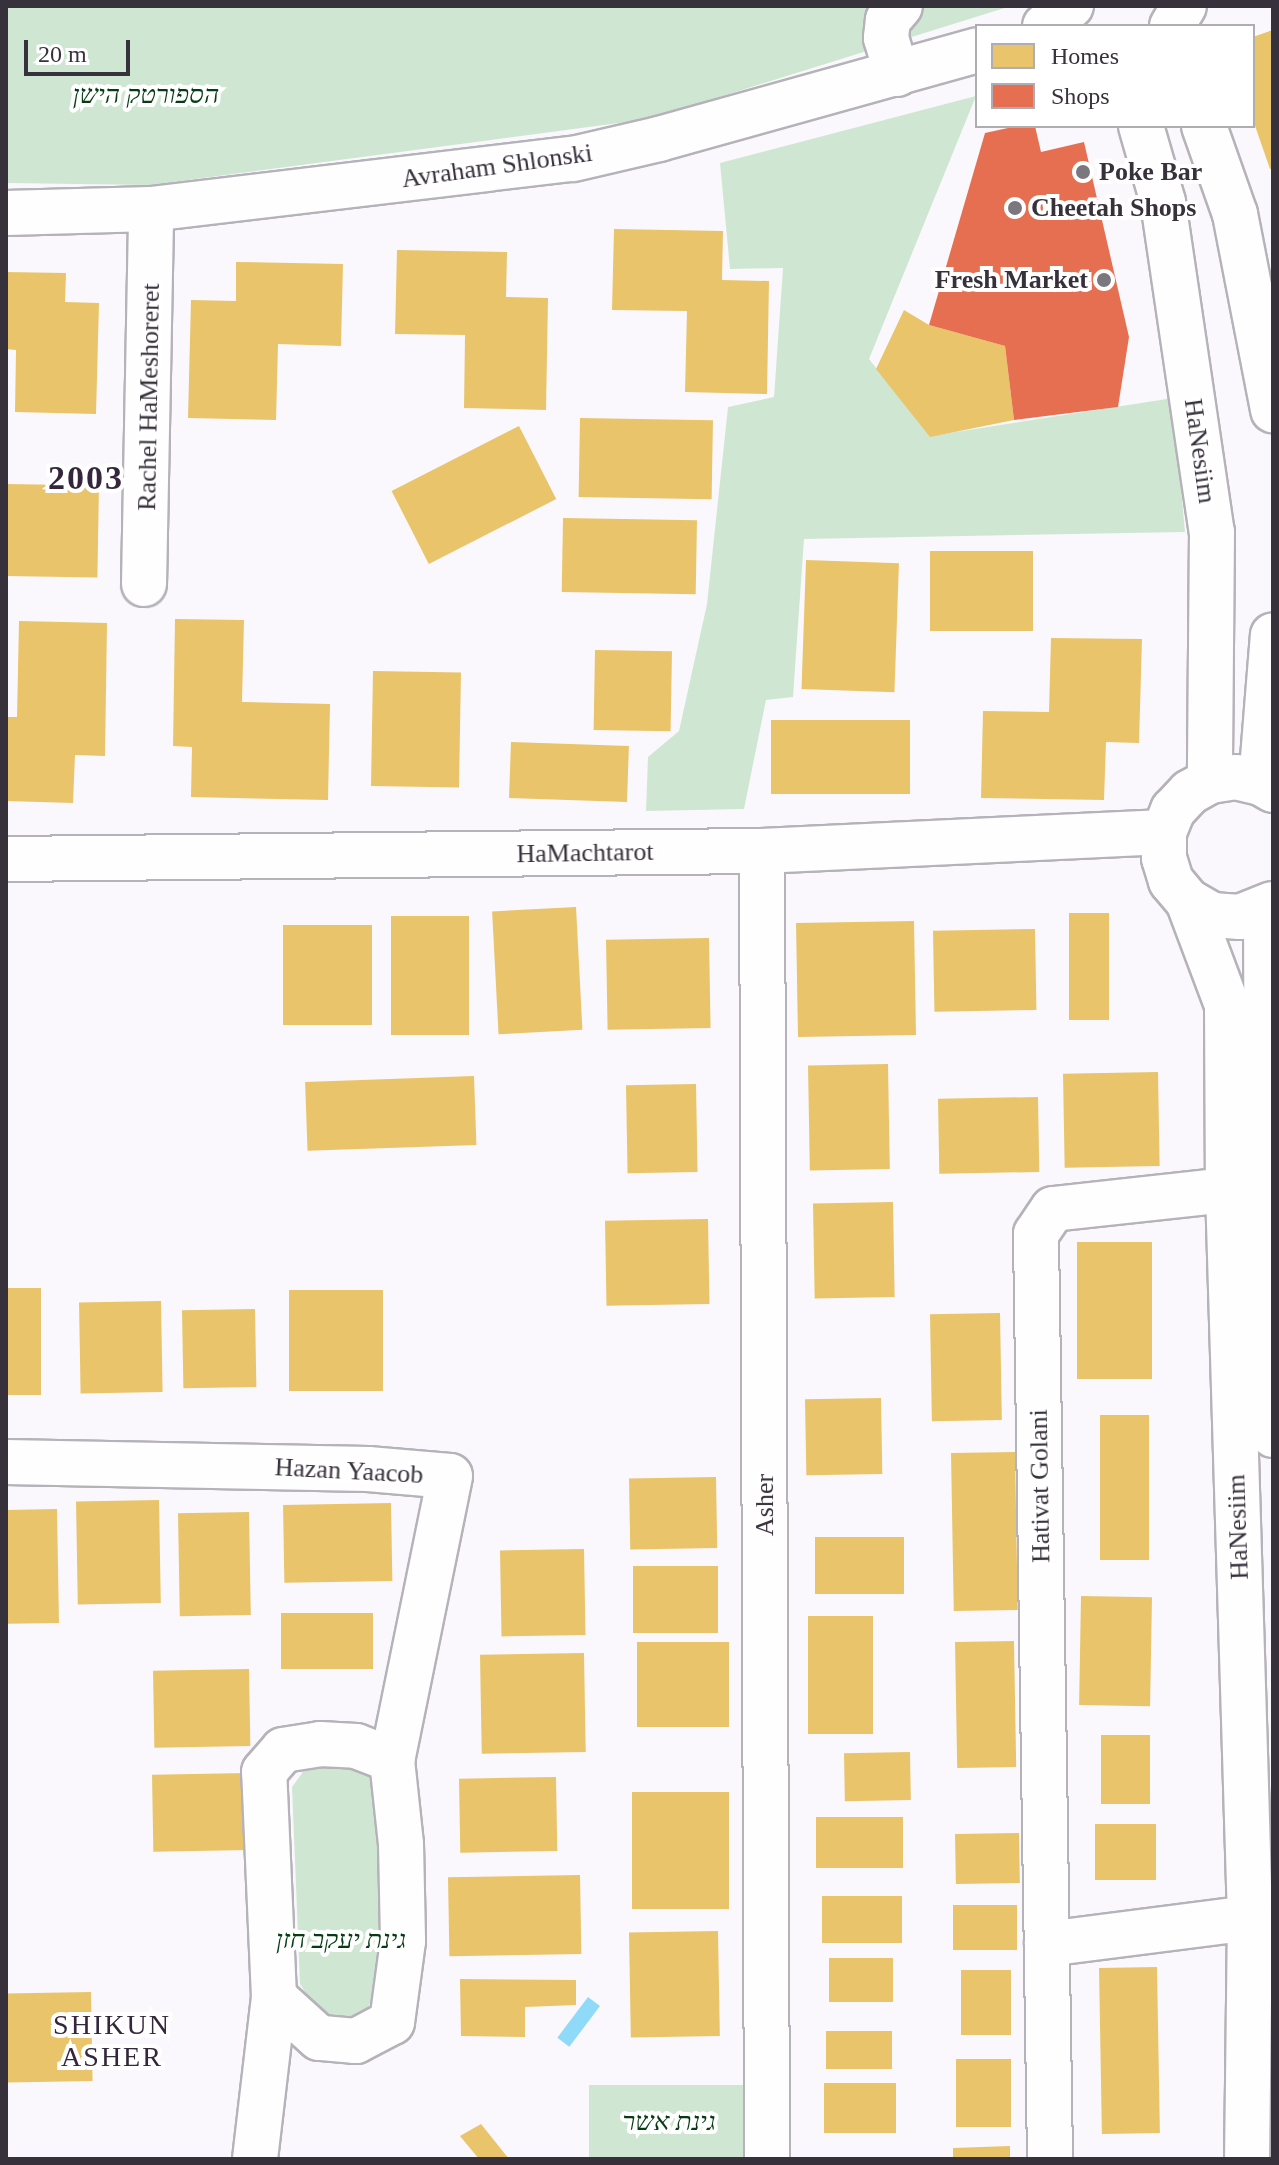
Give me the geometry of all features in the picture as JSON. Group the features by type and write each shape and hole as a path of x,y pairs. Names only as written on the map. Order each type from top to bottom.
{"street":[{"path":"897,74 886,38 888,20 900,6"},
{"path":"1048,24 1072,6 1085,24"},
{"path":"1173,24 1184,6"},
{"name":"Avraham Shlonski","path":"6,213 151,209 573,159 975,51"},
{"name":"HaNesiim","path":"1142,128 1163,202 1212,532 1210,781"},
{"path":"1205,128 1235,214 1273,410"},
{"name":"Rachel HaMeshoreret","path":"144,584 151,209"},
{"path":"1164,832 1173,810 1190,792 1210,781 1236,777 1267,787 1273,635"},
{"name":"HaNesiim","path":"1164,832 1164,858 1171,881 1188,901 1227,1005 1256,1182 1273,1435"},
{"name":"HaMachtarot","path":"6,859 762,851 1164,832"},
{"name":"Asher","path":"762,851 767,2159"},
{"path":"1188,901 1212,915 1240,917 1270,907"},
{"name":"HaNesiim","path":"1247,2159 1256,1182 1270,907"},
{"name":"Hativat Golani","path":"1050,2159 1036,1234 1053,1209 1256,1182"},
{"name":"Hazan Yaacob","path":"6,1462 368,1469 450,1476 392,1760"},
{"path":"255,2159 274,1997 264,1772 283,1750 320,1744 356,1746 392,1760 401,1844 403,1941 392,2022 356,2041 319,2038 274,1997"},
{"path":"1047,1944 1250,1918"}],"green space":[{"name":"הספורטק הישן","path":"6,6 1011,6 649,119 150,185 6,183"},
{"path":"975,96 869,359 930,436 1173,398 1185,532 804,539 793,697 766,700 744,809 646,811 648,757 679,731 707,604 728,407 774,397 783,268 730,269 720,163"},
{"name":"גינת יעקב חזן","path":"358,1757 378,1790 386,1962 365,2016 323,2020 300,1984 292,1787 311,1761"},
{"name":"גינת אשר","path":"589,2085 750,2085 750,2159 589,2159"}],"water":[{"path":"588,1997 600,2006 569,2047 557,2038"}],"building: Homes":[{"path":"1273,30 1273,168 1270,169 1255,126 1255,36"},
{"path":"614,229 723,231 722,280 769,281 767,394 685,392 687,311 612,310"},
{"path":"397,250 507,252 506,297 548,298 546,410 464,408 465,335 395,334"},
{"path":"236,262 343,264 341,346 278,344 276,420 188,418 191,300 236,301"},
{"path":"6,272 66,273 65,302 99,303 96,414 15,412 16,350 6,349"},
{"path":"904,310 929,325 1005,346 1014,420 930,437 876,369"},
{"path":"580,418 713,420 712,499 579,497"},
{"path":"519,426 556,499 429,564 392,491"},
{"path":"6,484 99,486 97,578 6,576"},
{"path":"563,518 697,520 696,594 562,592"},
{"path":"930,551 1033,551 1033,631 930,631"},
{"path":"806,560 899,563 894,692 801,689"},
{"path":"175,619 244,620 242,702 330,704 328,800 191,797 192,747 173,746"},
{"path":"19,621 107,623 105,756 75,755 73,803 6,801 6,717 17,717"},
{"path":"1051,638 1142,639 1139,743 1106,742 1104,800 981,798 983,711 1049,712"},
{"path":"595,650 672,651 671,731 594,730"},
{"path":"373,671 461,673 459,788 371,786"},
{"path":"771,720 910,720 910,794 771,794"},
{"path":"511,742 629,746 627,802 509,798"},
{"path":"576,907 582,1030 499,1034 492,911"},
{"path":"1069,913 1109,913 1109,1020 1069,1020"},
{"path":"391,916 469,916 469,1035 391,1035"},
{"path":"914,921 916,1035 798,1037 796,923"},
{"path":"283,925 372,925 372,1025 283,1025"},
{"path":"1035,929 1036,1010 934,1012 933,931"},
{"path":"709,938 711,1028 608,1030 606,940"},
{"path":"888,1064 890,1169 810,1170 808,1065"},
{"path":"1158,1072 1160,1166 1065,1168 1063,1074"},
{"path":"474,1076 476,1145 308,1151 305,1082"},
{"path":"696,1084 698,1172 628,1173 626,1085"},
{"path":"1038,1097 1039,1172 939,1174 938,1099"},
{"path":"893,1202 895,1297 815,1298 813,1203"},
{"path":"708,1219 709,1304 606,1306 605,1221"},
{"path":"1077,1242 1152,1242 1152,1379 1077,1379"},
{"path":"6,1288 41,1288 41,1395 6,1395"},
{"path":"289,1290 383,1290 383,1391 289,1391"},
{"path":"161,1301 163,1392 81,1393 79,1302"},
{"path":"255,1309 256,1387 183,1388 182,1310"},
{"path":"1000,1313 1002,1420 932,1421 930,1314"},
{"path":"881,1398 882,1474 806,1475 805,1399"},
{"path":"1100,1415 1149,1415 1149,1560 1100,1560"},
{"path":"1015,1452 1018,1610 954,1611 951,1453"},
{"path":"716,1477 717,1548 630,1550 629,1479"},
{"path":"159,1500 161,1603 78,1604 76,1501"},
{"path":"391,1503 392,1581 284,1583 283,1505"},
{"path":"57,1509 59,1623 8,1624 6,1510"},
{"path":"249,1512 251,1615 180,1616 178,1513"},
{"path":"815,1537 904,1537 904,1594 815,1594"},
{"path":"584,1549 586,1635 502,1636 500,1550"},
{"path":"633,1566 718,1566 718,1633 633,1633"},
{"path":"1081,1596 1152,1597 1150,1706 1079,1705"},
{"path":"281,1613 373,1613 373,1669 281,1669"},
{"path":"808,1616 873,1616 873,1734 808,1734"},
{"path":"1014,1641 1016,1767 957,1768 955,1642"},
{"path":"637,1642 729,1642 729,1727 637,1727"},
{"path":"584,1653 586,1752 482,1754 480,1655"},
{"path":"249,1669 250,1746 154,1748 153,1671"},
{"path":"1101,1735 1150,1735 1150,1804 1101,1804"},
{"path":"910,1752 911,1800 845,1801 844,1753"},
{"path":"248,1773 249,1850 153,1852 152,1775"},
{"path":"556,1777 557,1851 460,1853 459,1779"},
{"path":"632,1792 729,1792 729,1909 632,1909"},
{"path":"816,1817 903,1817 903,1868 816,1868"},
{"path":"1095,1824 1156,1824 1156,1880 1095,1880"},
{"path":"1019,1833 1020,1883 956,1884 955,1834"},
{"path":"580,1875 581,1954 449,1956 448,1877"},
{"path":"822,1896 902,1896 902,1943 822,1943"},
{"path":"953,1905 1017,1905 1017,1950 953,1950"},
{"path":"718,1931 720,2036 631,2038 629,1933"},
{"path":"829,1958 893,1958 893,2002 829,2002"},
{"path":"1157,1967 1160,2133 1102,2134 1099,1968"},
{"path":"961,1970 1011,1970 1011,2035 961,2035"},
{"path":"460,1979 576,1980 576,2005 525,2007 525,2037 461,2036"},
{"path":"91,1992 93,2081 8,2082 6,1993"},
{"path":"826,2031 892,2031 892,2069 826,2069"},
{"path":"956,2059 1011,2059 1011,2127 956,2127"},
{"path":"824,2083 896,2083 896,2133 824,2133"},
{"path":"481,2124 509,2159 479,2159 460,2136"},
{"path":"1010,2146 1010,2159 953,2159 953,2148"}],"building: Shops":[{"path":"1008,128 1035,128 1041,152 1084,142 1129,337 1118,407 1014,420 1005,346 929,325 985,133"}],"place":[{"name":"Poke Bar","path":"1083,172"},
{"name":"Cheetah Shops","path":"1015,208"},
{"name":"Fresh Market","path":"1104,280"}],"district":[{"name":"2003","path":"86,478"},
{"name":"SHIKUN ASHER","path":"112,2041"}]}
